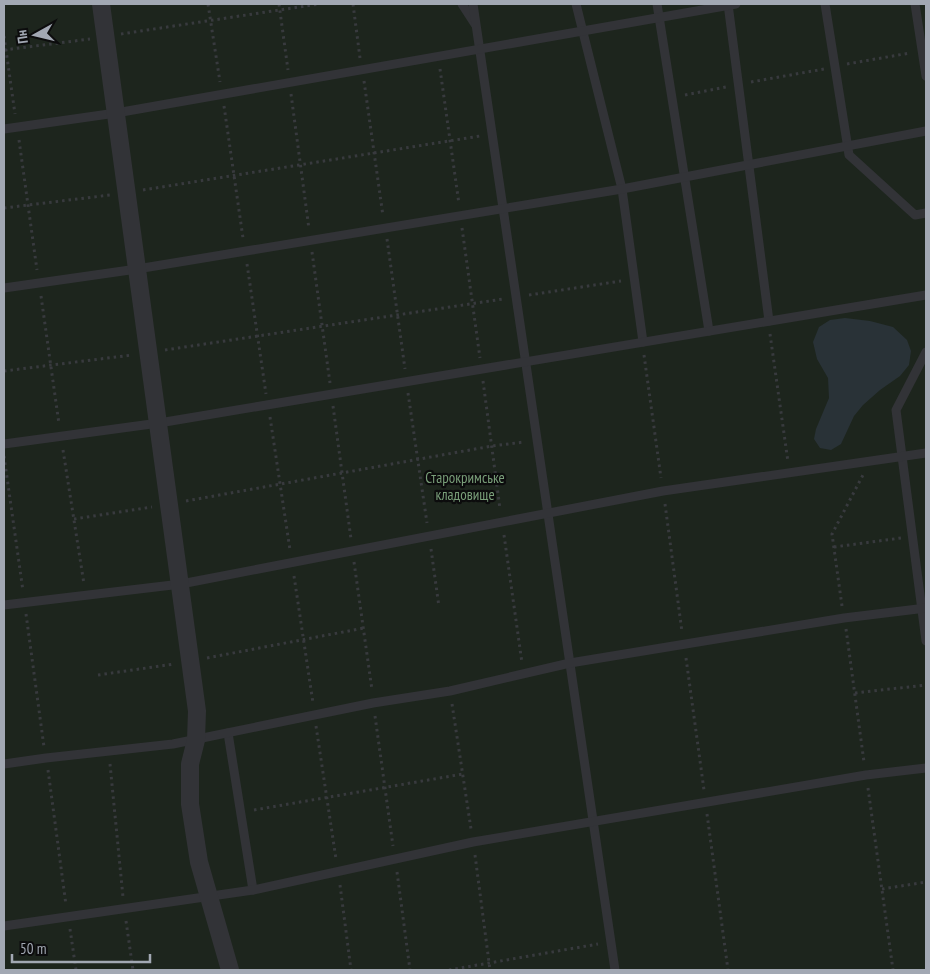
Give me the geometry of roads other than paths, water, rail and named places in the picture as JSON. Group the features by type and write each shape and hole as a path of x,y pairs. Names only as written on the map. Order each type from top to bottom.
{"street":[{"path":"101,4 197,711 196,740 190,764 190,804 199,862 230,970"}],"lane":[{"path":"462,4 477,27"},
{"path":"474,4 615,970"},
{"path":"576,4 622,189 643,342"},
{"path":"657,4 709,331"},
{"path":"4,129 116,113 731,4 738,85 769,321"},
{"path":"825,4 849,155 915,215 926,213"},
{"path":"915,4 926,76"},
{"path":"4,288 137,269 622,189 926,131"},
{"path":"4,444 158,423 332,395 926,295"},
{"path":"926,352 896,410 912,536 924,608 926,641"},
{"path":"4,605 181,584 663,491 926,453"},
{"path":"4,764 173,744 374,703 450,691 570,663 844,618 924,608"},
{"path":"228,733 253,890"},
{"path":"4,926 208,898 473,842 866,775 926,768"}],"park label":[{"name":"Старокримське кладовище","path":"465,486"}]}
